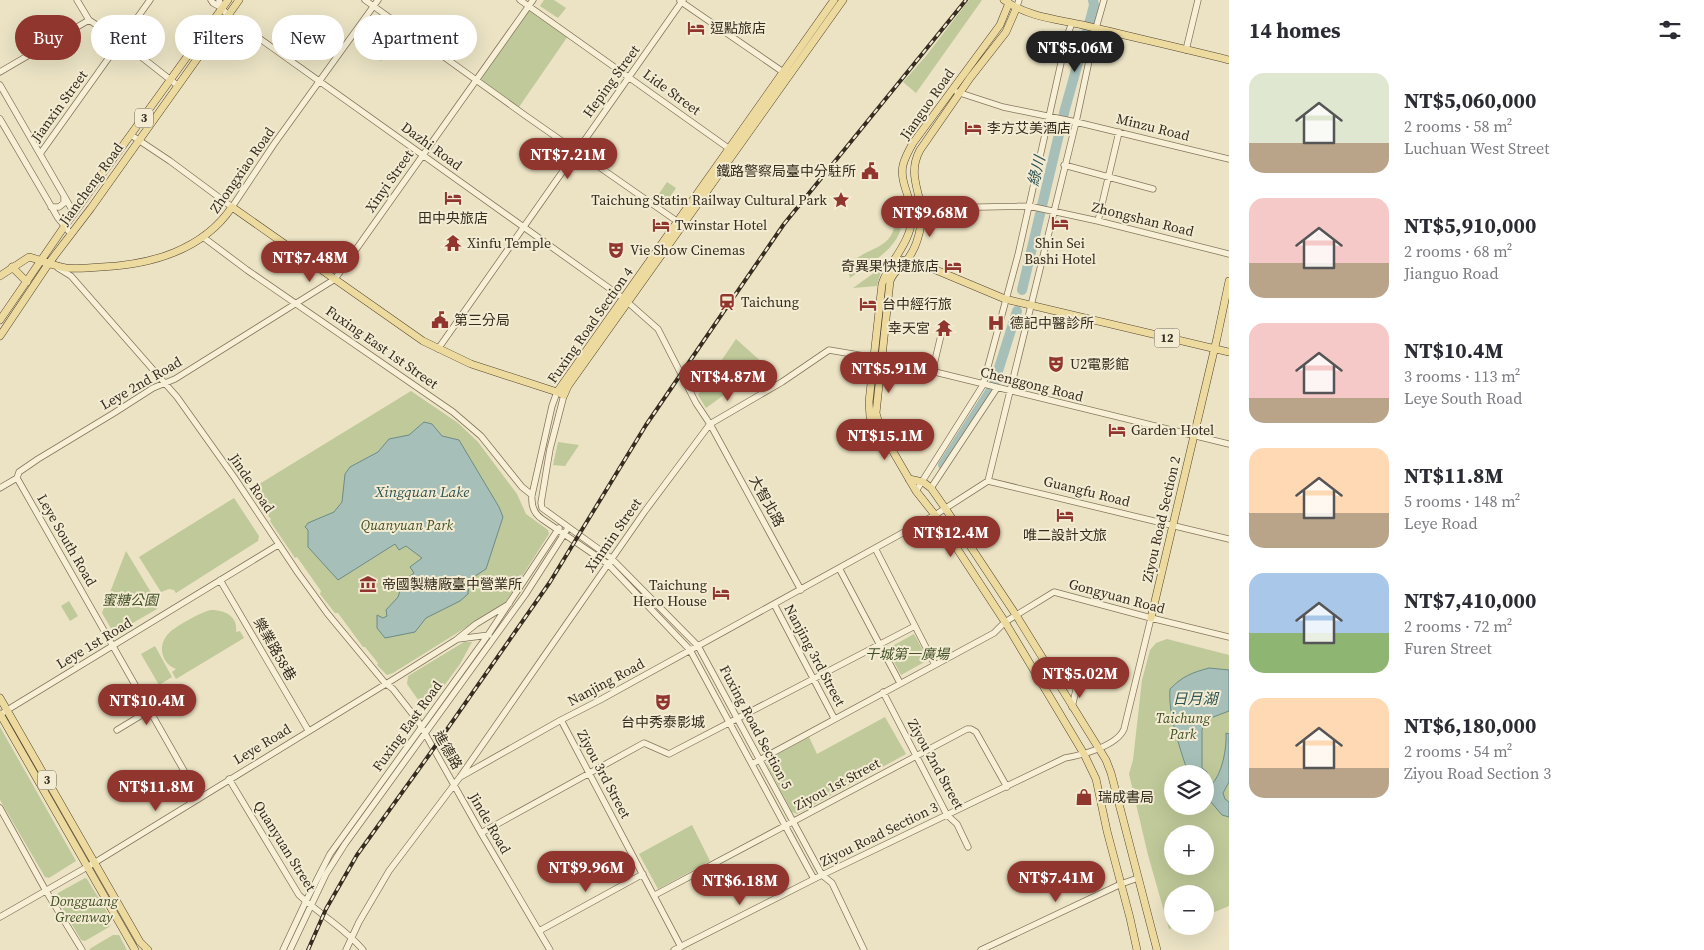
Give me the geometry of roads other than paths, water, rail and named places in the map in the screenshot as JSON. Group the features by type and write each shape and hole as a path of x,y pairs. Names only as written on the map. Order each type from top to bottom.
{"main road":[{"name":"Jiancheng Road","path":"0,320 64,227 228,0"},
{"name":"Jiancheng Road","path":"229,15 239,0"},
{"name":"Fuxing Road Section 4","path":"560,394 568,386 625,300 786,74 834,0"},
{"name":"Fuxing Road Section 4","path":"786,74 843,0"},
{"path":"1007,1 1016,8 1031,14 1229,60"},
{"name":"Jianguo Road","path":"1007,1 1000,25 913,144 903,164 904,180 912,215 910,228 897,258 886,272 882,284 873,415 916,491 936,515 1005,622 1084,754 1096,779 1137,950"},
{"name":"Jianguo Road","path":"878,359 890,281 894,273 907,260 919,235 922,206 914,175 915,161 920,150 960,93 1006,32 1016,8"},
{"name":"Jiancheng Road","path":"0,336 195,60"},
{"path":"232,206 403,328 438,349 471,364 560,394"},
{"name":"Zhongxiao Road","path":"41,260 71,268 138,264 164,257 203,237 225,218 232,206"},
{"path":"0,276 29,257 41,260"},
{"name":"12","path":"897,258 924,265 1007,300 1229,352"},
{"path":"12,268 27,282"},
{"name":"Ziyou Road Section 2","path":"1151,618 1215,349 1229,281"},
{"path":"909,479 923,482 931,488 1016,615 1106,760 1112,773 1157,950"},
{"name":"3","path":"0,698 2,713 91,865 140,942 148,950"},
{"name":"3","path":"91,865 135,950"}],"street":[{"path":"0,72 89,20 77,0"},
{"name":"Jianxin Street","path":"139,15 150,0"},
{"name":"Dazhi Road","path":"211,0 213,4 222,8"},
{"name":"Dazhi Road","path":"219,0 227,15"},
{"path":"364,0 680,223"},
{"name":"Zhongxiao Road","path":"232,206 378,0"},
{"name":"Lide Street","path":"520,0 732,151"},
{"name":"Xinyi Street","path":"298,304 334,279 533,0"},
{"name":"Jianguo Road","path":"1016,8 1019,0"},
{"path":"945,508 988,481 1010,392 1028,305 1064,165 1089,26 1104,0"},
{"path":"1186,50 1198,0"},
{"path":"682,1 786,74"},
{"name":"Heping Street","path":"438,349 682,1"},
{"path":"916,491 983,385 1033,206 1067,36 1072,23"},
{"name":"Dazhi Road","path":"262,40 625,300"},
{"name":"Jianxin Street","path":"40,154 107,60"},
{"path":"145,60 177,85"},
{"path":"0,85 74,213"},
{"path":"952,89 1003,107 1052,118"},
{"name":"Minzu Road","path":"1052,118 1073,121 1229,159"},
{"path":"0,119 51,207 71,234"},
{"path":"1098,220 1119,132"},
{"path":"131,136 232,206"},
{"path":"1064,165 1153,189"},
{"path":"51,207 59,207 64,203 64,197"},
{"path":"911,205 937,208 1033,206"},
{"name":"Zhongshan Road","path":"1033,206 1098,220 1229,254"},
{"name":"Fuxing East 1st Street","path":"203,237 471,426 522,487 532,495"},
{"name":"Jinde Road","path":"50,263 71,276 181,403 234,476 278,545 327,613 385,683 393,689 418,721 421,728"},
{"name":"大智北路","path":"625,300 660,331 696,403 710,424 800,590"},
{"name":"Leye 2nd Road","path":"0,488 17,478 19,472 38,459 153,388 175,379 298,304"},
{"path":"932,373 942,331"},
{"name":"Chenggong Road","path":"829,350 878,359 1229,444"},
{"name":"Xinmin Street","path":"460,777 610,561 710,424 782,382 829,350"},
{"path":"931,488 997,388"},
{"name":"Fuxing Road Section 4","path":"560,394 552,406 532,495 531,504 536,514 564,534 610,561 690,650"},
{"name":"Fuxing Road Section 4","path":"560,394 541,503 544,510 610,561 698,646"},
{"name":"Leye South Road","path":"17,478 200,797"},
{"name":"Guangfu Road","path":"988,481 1229,538"},
{"name":"Nanjing Road","path":"346,950 359,922 389,871 460,777 936,515 945,508"},
{"name":"Fuxing East Road","path":"290,950 330,854 488,635 562,523"},
{"name":"Fuxing East Road","path":"283,950 308,904 345,844 537,579 568,528"},
{"name":"Leye 1st Road","path":"2,713 278,545"},
{"path":"875,548 935,665"},
{"path":"839,568 900,683"},
{"name":"樂業路58巷","path":"220,580 308,730"},
{"name":"Gongyuan Road","path":"752,764 994,633 1005,622 1054,592 1229,637"},
{"name":"Leye Road","path":"0,917 91,865 456,640 476,624 509,604"},
{"name":"Nanjing 3rd Street","path":"774,604 834,718"},
{"name":"Ziyou Road Section 2","path":"1097,748 1116,739 1123,732 1151,618"},
{"path":"481,833 644,743 668,754 915,626"},
{"path":"456,640 497,634"},
{"name":"Fuxing Road Section 5","path":"698,646 822,875 832,883 864,950"},
{"name":"Fuxing Road Section 5","path":"690,650 730,721 814,880"},
{"path":"1072,707 1080,673"},
{"name":"Ziyou 2nd Street","path":"883,692 947,815 957,824 968,847"},
{"path":"117,730 150,710"},
{"name":"Ziyou 3rd Street","path":"561,720 681,946"},
{"name":"進德路","path":"421,728 454,785"},
{"name":"Ziyou 1st Street","path":"655,895 967,729 976,732 1007,787"},
{"name":"Ziyou Road Section 3","path":"674,950 822,875 1065,758 1084,754 1097,748"},
{"name":"Quanyuan Street","path":"229,779 296,892 308,904 352,938 363,950"},
{"name":"Jinde Road","path":"454,785 549,950"},
{"path":"0,808 46,891 82,950"},
{"path":"539,931 643,874"},
{"path":"981,950 1121,884 1138,878"},
{"path":"1130,918 1133,950"}],"water":[{"name":"Xingquan Lake","path":"424,422 432,424 442,436 459,440 503,517 486,569 469,580 468,594 460,601 426,618 415,632 385,638 377,628 377,615 383,618 387,616 386,610 398,597 403,581 414,573 410,567 422,558 406,546 399,550 395,544 338,580 308,547 308,530 305,527 308,523 334,512 342,502 345,474 350,467 378,452 389,439 409,435"},
{"name":"日月湖","path":"1209,668 1229,670 1229,711 1208,719 1207,724 1202,729 1202,765 1186,765 1175,731 1170,689 1179,681"},
{"name":"日月湖","path":"1226,733 1229,734 1229,782 1223,793 1225,799 1229,802 1229,817 1222,815 1214,806 1214,782 1221,768 1225,753"}],"waterway":[{"name":"綠川","path":"1022,290 1065,109 1094,5 1093,0"},
{"name":"綠川","path":"943,465 993,387 1017,311"}],"railway":[{"path":"308,950 326,909 357,855 550,582 646,425 784,224 966,0"}],"place":[{"name":"逗點旅店","path":"696,28"},
{"name":"李方艾美酒店","path":"973,128"},
{"name":"鐵路警察局臺中分駐所","path":"870,171"},
{"name":"田中央旅店","path":"453,198"},
{"name":"Taichung Statin Railway Cultural Park","path":"841,200"},
{"name":"Shin Sei Bashi Hotel","path":"1060,223"},
{"name":"Twinstar Hotel","path":"661,225"},
{"name":"Xinfu Temple","path":"453,243"},
{"name":"Vie Show Cinemas","path":"616,250"},
{"name":"奇異果快捷旅店","path":"953,266"},
{"name":"Taichung","path":"727,302"},
{"name":"台中經行旅","path":"868,304"},
{"name":"第三分局","path":"440,320"},
{"name":"德記中醫診所","path":"996,323"},
{"name":"幸天宮","path":"944,328"},
{"name":"U2電影館","path":"1056,364"},
{"name":"Garden Hotel","path":"1117,430"},
{"name":"唯二設計文旅","path":"1065,515"},
{"name":"帝國製糖廠臺中營業所","path":"368,584"},
{"name":"Taichung Hero House","path":"721,593"},
{"name":"台中秀泰影城","path":"663,702"},
{"name":"瑞成書局","path":"1084,797"}],"park label":[{"name":"Quanyuan Park","path":"407,525"},
{"name":"蜜糖公園","path":"130,600"},
{"name":"干城第一廣場","path":"907,654"},
{"name":"Taichung Park","path":"1183,726"},
{"name":"Dongguang Greenway","path":"84,910"}]}
